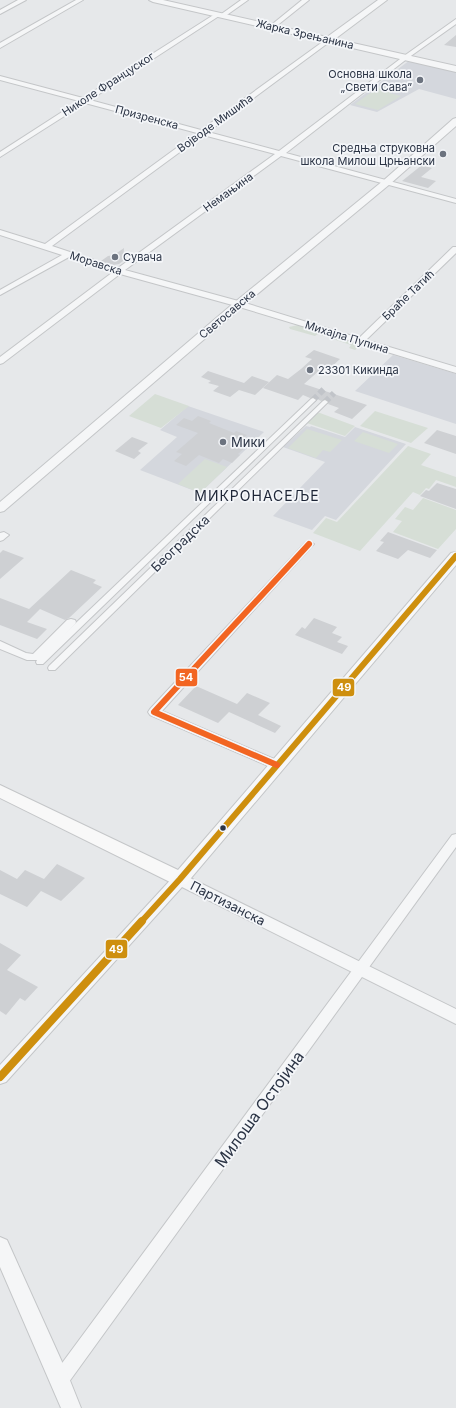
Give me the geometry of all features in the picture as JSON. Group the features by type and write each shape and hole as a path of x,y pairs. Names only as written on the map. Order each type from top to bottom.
{"main road":[{"path":"180,879 456,556"},
{"name":"Партизанска","path":"0,791 180,879"}],"street":[{"path":"0,12 22,0"},
{"path":"0,46 80,0"},
{"name":"Жарка Зрењанина","path":"153,0 330,39 456,69"},
{"name":"Николе Француског","path":"0,155 83,100 245,0"},
{"path":"272,26 306,0"},
{"name":"Војводе Мишића","path":"46,247 383,0"},
{"name":"Немањина","path":"0,361 119,271 281,153 406,57 456,21"},
{"name":"Призренска","path":"0,78 456,201"},
{"name":"Светосавска","path":"0,508 239,304 387,182 456,121"},
{"name":"Моравска","path":"0,232 119,271 239,304"},
{"name":"Браће Татић","path":"359,342 456,249"},
{"path":"0,294 69,254"},
{"name":"Михајла Пупина","path":"239,304 359,342 456,369"},
{"name":"Београдска","path":"40,662 313,400"},
{"name":"Београдска","path":"52,668 325,402"},
{"path":"277,765 154,712 309,544"},
{"path":"0,645 30,658 36,657 71,622"},
{"name":"Милоша Остојина","path":"60,1380 456,838"},
{"path":"0,1077 180,879"},
{"name":"Партизанска","path":"180,879 456,1017"},
{"path":"0,1246 71,1408"}],"shaded area":[{"name":"Основна школа „Свети Сава”","path":"410,60 456,71 456,99 419,89 377,112 350,105"},
{"path":"380,86 393,89 389,93 401,96 378,110 355,104"},
{"path":"298,325 361,345 355,350 349,348 351,345 318,334 315,336 290,329 289,327"},
{"path":"393,355 456,374 456,424 355,391"},
{"path":"155,394 189,406 161,428 129,416"},
{"path":"188,406 264,432 200,493 140,470 177,437 160,430"},
{"path":"375,411 428,428 411,443 360,426"},
{"path":"315,412 355,426 345,436 304,422"},
{"path":"306,426 311,426 345,437 355,427 406,444 336,520 325,516 312,530 273,516 325,462 283,447"},
{"path":"307,429 342,440 330,452 323,450 316,458 288,448"},
{"path":"363,432 398,444 389,453 354,441"},
{"path":"408,446 431,454 421,465 456,477 456,487 436,480 429,489 426,488 420,495 413,492 360,551 313,533 326,518 337,522"},
{"path":"205,459 227,467 200,493 178,484"},
{"path":"423,498 456,510 456,529 438,549 393,532 402,521 395,519 405,507 413,510"}],"building":[{"path":"456,35 456,47 444,45"},
{"path":"422,165 432,168 421,177 436,181 428,188 402,181"},
{"name":"Сувача","path":"124,248 123,261 119,264 113,265 101,261 108,256 114,255"},
{"path":"314,350 340,359 327,371 321,369 304,384 367,405 352,419 334,412 339,408 328,404 329,402 326,399 321,401 314,397 310,398 303,395 298,400 263,388 277,375 288,379 312,359 305,357"},
{"path":"208,371 244,383 252,376 269,382 255,395 239,390 230,397 213,391 219,386 208,383 211,381 201,377"},
{"name":"Мики","path":"198,416 211,421 209,423 234,433 236,431 247,435 241,440 250,443 238,454 240,455 232,463 223,459 219,463 199,455 186,466 174,461 182,454 176,452 198,433 176,425 184,418 192,421"},
{"path":"437,430 456,436 456,454 424,443"},
{"path":"132,437 148,443 138,451 141,453 134,459 115,451"},
{"path":"437,483 456,489 456,509 420,496 426,490 429,491"},
{"path":"388,532 437,550 430,558 408,550 398,559 376,551 384,542 380,541"},
{"path":"3,550 24,558 0,579 0,553"},
{"path":"71,570 96,580 93,583 102,587 69,618 65,620 40,609 27,622 47,629 37,639 0,625 0,598 29,609"},
{"path":"314,618 337,627 332,633 342,637 337,642 348,646 342,654 295,635 302,627 305,629"},
{"path":"196,686 237,704 247,693 270,703 258,715 281,726 275,733 229,712 218,723 178,705"},
{"path":"57,864 85,878 61,901 41,891 27,907 0,894 0,870 17,879 25,870 44,879"},
{"path":"0,943 21,955 7,970 38,987 25,1001 20,998 6,1015 0,1011"}],"tunnel":[{"path":"313,400 324,389"},
{"path":"325,402 334,393"}],"transit line":[{"name":"54","path":"277,765 154,712 309,544"},
{"name":"49","path":"0,1077 180,879 456,556"}],"place":[{"name":"Основна школа „Свети Сава”","path":"420,80"},
{"name":"Средња струковна школа Милош Црњански","path":"443,154"},
{"name":"Сувача","path":"115,257"},
{"name":"23301 Кикинда","path":"310,370"},
{"name":"Мики","path":"223,442"}],"district":[{"name":"МИКРОНАСЕЉЕ","path":"257,495"}]}
